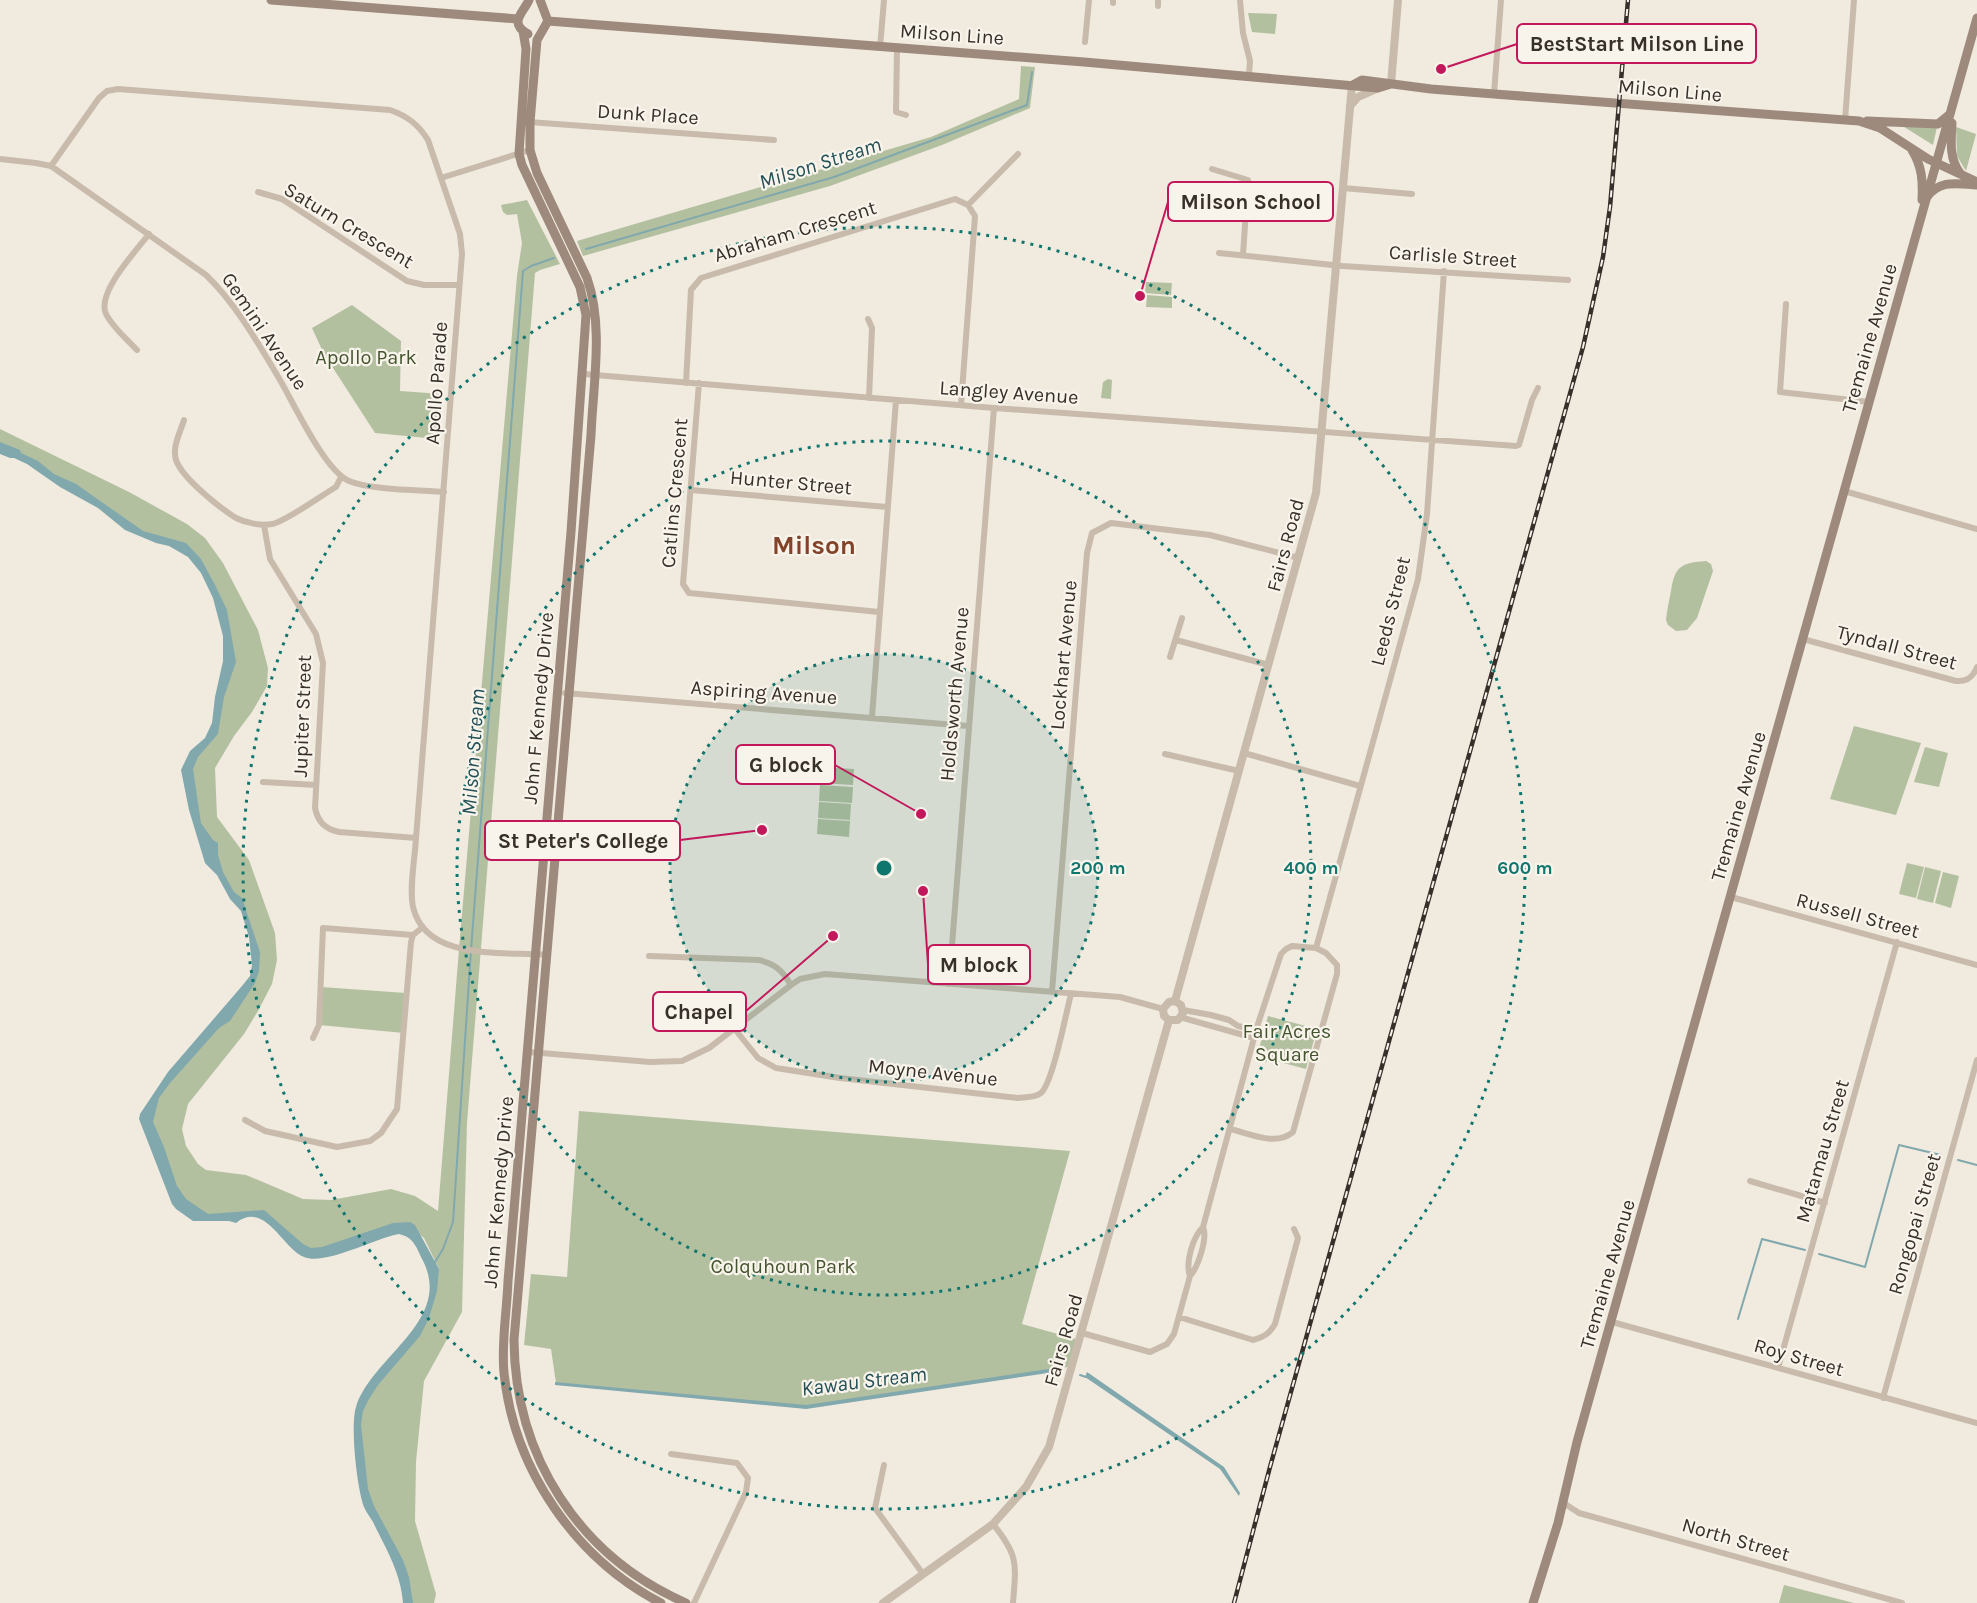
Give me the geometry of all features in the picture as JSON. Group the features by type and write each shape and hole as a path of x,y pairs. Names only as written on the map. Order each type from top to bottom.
{"main road":[{"path":"271,0 518,19"},
{"path":"527,4 542,4 548,21 542,32 534,35 523,31 518,19 527,4"},
{"name":"Tremaine Avenue","path":"1533,1603 1977,18"},
{"name":"Milson Line","path":"548,21 1249,75 1378,88 1391,84"},
{"name":"John F Kennedy Drive","path":"523,31 526,49 519,154 522,165 580,287 586,315 589,375 582,533 536,954 508,1281 504,1370 515,1426 527,1457 554,1498 600,1547 624,1568 649,1585 686,1603"},
{"name":"John F Kennedy Drive","path":"542,32 537,40 530,150 537,173 587,278 593,295 597,323 571,532 547,955 514,1359 517,1389 524,1421 567,1526 605,1565 637,1589 661,1603"},
{"name":"Milson Line","path":"1352,85 1362,80 1504,95 1859,122 1880,128 1936,163 1977,183"},
{"path":"1859,122 1938,124 1945,120 1952,108"},
{"path":"1952,108 1952,153 1954,165 1962,176"},
{"path":"1905,143 1918,160 1922,173 1919,226"},
{"path":"1924,204 1930,193 1941,185 1977,183"},
{"path":"571,532 582,533"}],"street":[{"path":"880,47 884,0"},
{"path":"1085,42 1089,0"},
{"path":"1240,0 1243,33 1250,61 1249,75"},
{"path":"1391,84 1398,0"},
{"path":"1494,94 1501,0"},
{"path":"1845,120 1854,0"},
{"path":"897,48 896,112 906,115"},
{"name":"Fairs Road","path":"1174,1001 1316,493 1352,85"},
{"path":"1350,106 1358,96 1378,88"},
{"name":"Apollo Parade","path":"51,166 99,98 107,91 118,89 390,110 414,122 428,140 460,234 462,254 416,838 413,906 423,927"},
{"name":"Dunk Place","path":"520,122 774,140"},
{"path":"441,178 530,150"},
{"path":"961,405 975,216 968,205 1018,154"},
{"path":"0,159 51,166"},
{"name":"Gemini Avenue","path":"51,166 206,275 223,291 280,380 328,463 341,477"},
{"path":"1212,169 1248,180 1243,255"},
{"path":"1343,188 1412,194"},
{"name":"Saturn Crescent","path":"258,192 282,200 407,281 424,285 459,285"},
{"name":"Abraham Crescent","path":"686,383 691,290 701,278 955,199 968,205"},
{"path":"137,350 108,317 105,311 106,298 110,286 149,234"},
{"name":"Carlisle Street","path":"1219,253 1336,266 1568,280"},
{"name":"Leeds Street","path":"1316,948 1418,579 1427,514 1444,272"},
{"path":"1786,304 1780,392 1869,402"},
{"path":"868,319 872,328 869,398"},
{"name":"Langley Avenue","path":"589,375 994,408 1516,446 1519,444 1532,400 1538,388"},
{"name":"Catlins Crescent","path":"699,383 682,584 689,593 879,612"},
{"path":"872,717 896,400"},
{"name":"Holdsworth Avenue","path":"949,984 994,408"},
{"path":"184,420 175,447 176,460 182,473 237,518 264,525 277,523 336,487 341,477 367,485 444,492"},
{"name":"Hunter Street","path":"691,490 887,507"},
{"path":"1844,492 1977,529"},
{"name":"Lockhart Avenue","path":"1052,992 1087,553 1092,533 1111,523 1155,528 1210,535 1299,558"},
{"name":"Jupiter Street","path":"264,525 270,559 316,634 321,647 323,663 315,808 317,817 329,830 416,838"},
{"path":"1170,657 1182,618"},
{"name":"Tyndall Street","path":"1803,639 1961,682 1970,678 1977,667"},
{"path":"1176,640 1269,665"},
{"name":"Aspiring Avenue","path":"563,693 968,726"},
{"path":"1244,753 1360,786"},
{"path":"1165,754 1239,771"},
{"path":"263,782 316,785"},
{"name":"Russell Street","path":"1731,897 1977,966"},
{"path":"245,1120 266,1131 337,1147 370,1141 381,1133 397,1109 411,942 413,935 423,927 431,936 449,947 547,955"},
{"path":"313,1038 319,1025 323,928 413,935"},
{"name":"Matamau Street","path":"1778,1368 1897,942"},
{"path":"1082,1333 1150,1352 1167,1344 1174,1334 1190,1276 1196,1269 1206,1233 1203,1227 1255,1034 1281,954 1292,946 1316,948 1326,952 1337,965 1337,974 1293,1132 1283,1139 1273,1140 1230,1129"},
{"path":"649,956 759,960 773,963 784,973 790,985"},
{"path":"529,1052 671,1063 693,1057 709,1048 800,979 825,974 1120,997 1163,1009"},
{"name":"Moyne Avenue","path":"734,1028 759,1058 776,1068 840,1078 1018,1098 1041,1093 1049,1078 1071,994"},
{"path":"1182,1014 1179,1003 1174,1001 1168,1002 1163,1009 1164,1016 1169,1020 1175,1021 1182,1014 1211,1015 1229,1020 1255,1034"},
{"path":"1182,1014 1224,1030 1255,1034"},
{"name":"Fairs Road","path":"884,1603 993,1524 1026,1487 1049,1447 1169,1020"},
{"name":"Rongopai Street","path":"1883,1398 1977,1060"},
{"path":"1750,1181 1825,1203"},
{"path":"1179,1317 1252,1340 1270,1333 1275,1324 1298,1238 1294,1229"},
{"name":"Roy Street","path":"1612,1322 1977,1423"},
{"path":"671,1454 737,1463 748,1478 746,1492 694,1603"},
{"path":"884,1465 875,1508 923,1574"},
{"name":"North Street","path":"1562,1502 1579,1513 1902,1603"},
{"path":"993,1524 1014,1557 1013,1603"}],"green space":[{"path":"1248,13 1277,14 1275,34 1252,32"},
{"path":"1021,66 1035,67 1030,108 942,145 830,186 583,256 577,241 931,137 1019,99"},
{"path":"1901,125 1937,127 1933,145"},
{"path":"1956,127 1976,134 1966,171 1957,156"},
{"path":"527,200 560,264 535,273 467,1123 462,1312 424,1381 416,1462 415,1521 436,1594 434,1603 406,1603 406,1581 363,1485 359,1409 421,1331 439,1269 424,1238 410,1226 311,1255 263,1213 208,1215 195,1208 175,1186 147,1116 168,1081 255,978 258,953 242,909 231,897 198,824 189,769 215,733 220,695 233,662 227,617 194,556 166,541 121,526 100,507 64,482 0,450 0,429 129,492 187,524 205,538 223,563 258,630 268,668 267,686 215,768 217,817 249,860 275,933 277,960 272,984 244,1034 188,1104 182,1129 186,1146 198,1164 206,1170 246,1175 303,1199 331,1200 391,1189 415,1196 438,1211 517,276 522,243 517,214 507,215 503,212 501,205"},
{"path":"1146,282 1172,283 1171,295 1145,293"},
{"path":"1147,295 1172,297 1172,308 1146,307"},
{"name":"Apollo Park","path":"352,305 401,341 400,391 442,394 437,439 375,433 324,354 312,328"},
{"path":"1108,379 1112,380 1111,399 1101,398 1103,382"},
{"path":"1706,561 1711,564 1713,571 1697,618 1687,630 1676,631 1668,625 1666,620 1677,571 1685,565"},
{"path":"1854,726 1921,743 1896,815 1830,799"},
{"path":"1925,747 1948,753 1939,787 1914,782"},
{"path":"821,767 854,769 853,785 820,783"},
{"path":"820,785 853,787 852,803 819,801"},
{"path":"819,802 851,804 850,820 818,818"},
{"path":"818,819 850,821 849,837 817,834"},
{"path":"1907,863 1924,867 1916,898 1899,894"},
{"path":"1925,867 1941,871 1933,903 1917,899"},
{"path":"1943,872 1959,876 1951,908 1935,903"},
{"path":"321,987 406,993 404,1033 319,1025"},
{"name":"Fair Acres Square","path":"1268,1016 1317,1029 1306,1069 1257,1056"},
{"name":"Colquhoun Park","path":"579,1111 1070,1151 1022,1324 1076,1339 1068,1367 805,1406 556,1383 551,1349 524,1345 531,1274 567,1277"},
{"path":"1784,1585 1854,1603 1779,1603"}],"water":[{"path":"0,442 20,450 21,453 38,461 54,474 76,484 143,531 186,543 201,559 227,610 236,662 224,697 218,734 198,757 193,769 201,823 213,840 218,843 218,855 223,872 234,892 242,898 260,952 259,971 255,983 230,1021 219,1028 159,1098 153,1122 177,1186 186,1199 208,1214 264,1210 303,1244 311,1248 322,1247 393,1223 410,1222 415,1225 439,1269 437,1291 429,1318 420,1336 378,1385 363,1411 361,1425 368,1489 374,1506 403,1560 409,1577 413,1603 403,1603 402,1592 392,1561 361,1498 354,1442 354,1416 365,1388 407,1337 420,1319 428,1301 429,1281 416,1246 408,1237 399,1234 337,1255 313,1259 296,1252 273,1228 256,1217 246,1217 236,1223 193,1221 172,1204 139,1119 168,1072 250,976 252,965 249,937 241,911 230,899 217,875 205,863 189,810 181,770 190,751 205,738 212,723 223,661 223,636 213,598 201,573 188,557 169,546 125,530 98,508 60,487 27,464 0,454"},
{"path":"1062,1367 1061,1371 806,1409 555,1385 555,1382 806,1405"},
{"path":"1087,1372 1224,1467 1240,1493 1239,1496 1220,1469 1085,1377"}],"waterway":[{"name":"Milson Stream","path":"586,249 834,177 1027,105 1032,72"},
{"name":"Milson Stream","path":"435,1262 443,1249 453,1222 471,950 523,271 554,258"},
{"path":"1819,1254 1865,1267 1899,1145 1941,1155"},
{"path":"1958,1160 1977,1165"},
{"path":"1738,1319 1762,1239 1805,1250"},
{"name":"Kawau Stream","path":"1080,1375 1086,1377"}],"railway":[{"path":"1234,1603 1583,347 1603,257 1610,207 1628,0"}],"place":[{"name":"BestStart Milson Line","path":"1441,69"},
{"name":"Milson School","path":"1140,296"},
{"name":"G block","path":"921,814"},
{"name":"St Peter's College","path":"762,830"},
{"name":"M block","path":"923,891"},
{"name":"Chapel","path":"833,936"}],"district":[{"name":"Milson","path":"814,545"}]}
